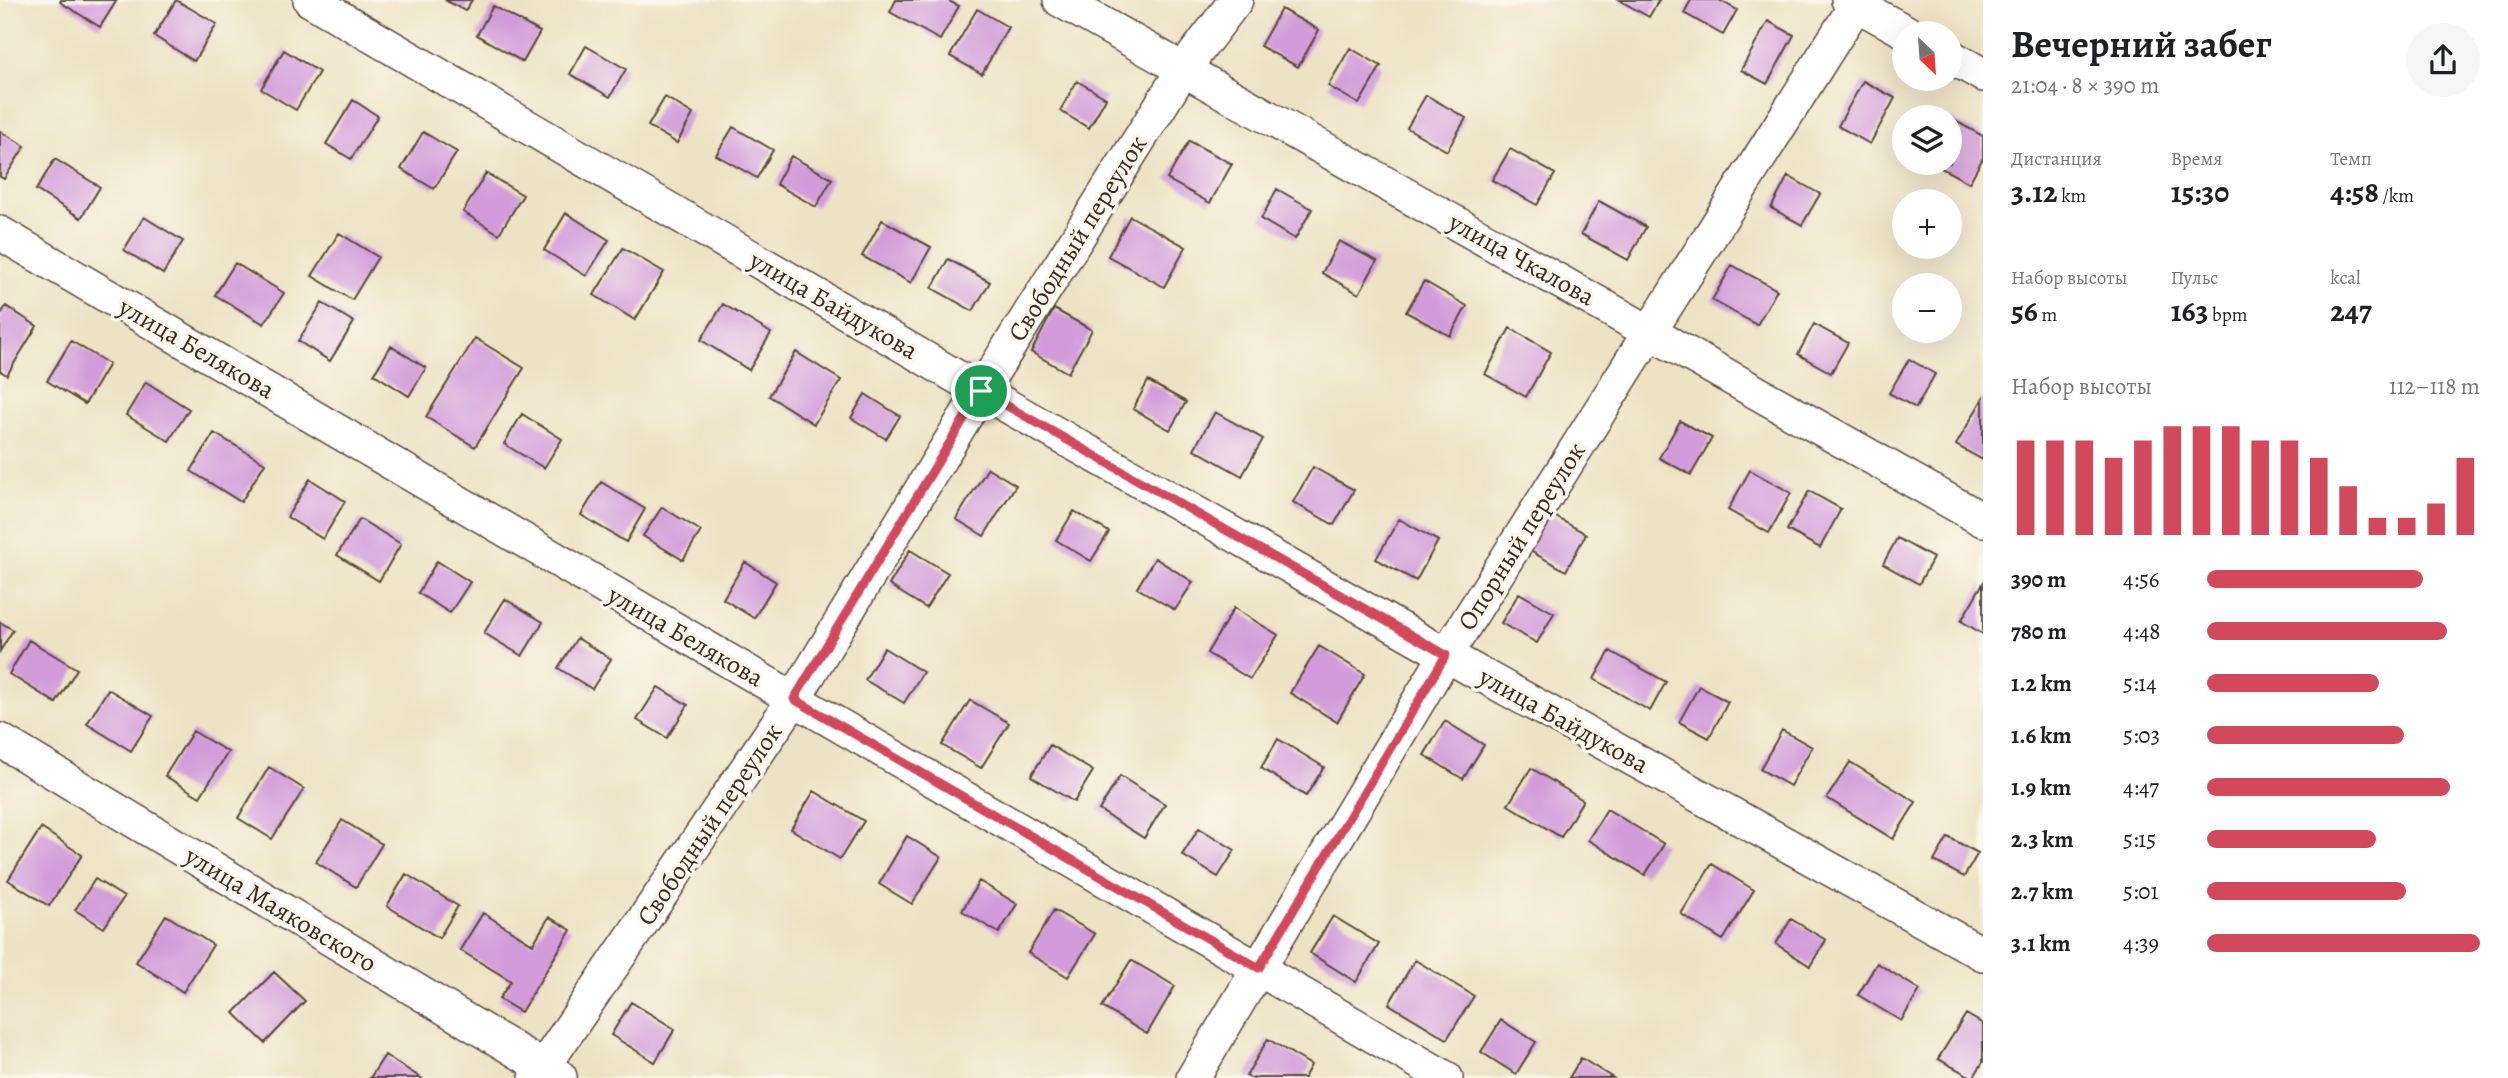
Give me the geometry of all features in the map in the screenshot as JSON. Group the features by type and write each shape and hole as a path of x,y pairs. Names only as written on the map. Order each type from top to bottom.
{"street":[{"name":"улица Байдукова","path":"310,0 981,391 1446,655 1983,954"},
{"name":"улица Чкалова","path":"1060,0 1983,520"},
{"name":"Свободный переулок","path":"547,1074 794,699 981,391 1183,70 1236,0"},
{"path":"1854,2 1892,24"},
{"name":"Опорный переулок","path":"1192,1078 1446,655 1854,2"},
{"path":"1962,64 1983,75"},
{"name":"улица Белякова","path":"0,233 1446,1078"},
{"name":"улица Маяковского","path":"0,740 547,1074"}],"building":[{"path":"117,0 100,27 60,2"},
{"path":"176,0 217,24 194,61 154,36"},
{"path":"445,0 472,0 465,11"},
{"path":"896,0 947,0 959,6 940,40 890,12"},
{"path":"1619,0 1659,0 1649,17"},
{"path":"1691,0 1719,0 1737,10 1723,35 1684,13"},
{"path":"493,6 540,32 523,62 477,35"},
{"path":"977,9 1008,27 982,74 950,56"},
{"path":"1281,9 1319,30 1298,67 1260,46"},
{"path":"1768,21 1794,35 1767,84 1741,70"},
{"path":"586,46 626,69 610,97 570,74"},
{"path":"1350,48 1381,66 1359,104 1328,86"},
{"path":"284,50 319,72 296,110 261,89"},
{"path":"1077,81 1106,98 1089,128 1060,111"},
{"path":"1863,81 1895,98 1870,144 1838,126"},
{"path":"1426,95 1466,118 1447,151 1407,128"},
{"path":"665,97 693,114 677,143 648,126"},
{"path":"353,100 378,116 351,159 326,144"},
{"path":"1962,125 1983,136 1983,158 1969,183 1954,175 1962,175"},
{"path":"733,127 773,150 757,178 716,155"},
{"path":"0,131 25,146 4,179 0,177"},
{"path":"423,132 457,152 434,189 401,169"},
{"path":"1189,141 1232,164 1210,203 1167,179"},
{"path":"1510,149 1555,174 1537,205 1492,180"},
{"path":"791,156 832,179 816,207 776,184"},
{"path":"55,159 100,187 81,218 36,190"},
{"path":"486,173 523,195 499,234 463,212"},
{"path":"1788,176 1820,194 1802,225 1771,208"},
{"path":"1277,189 1312,209 1295,239 1261,219"},
{"path":"1599,201 1646,227 1628,260 1581,234"},
{"path":"566,213 609,240 586,276 544,250"},
{"path":"1130,216 1186,247 1164,287 1108,256"},
{"path":"144,217 183,241 163,274 124,250"},
{"path":"882,220 931,247 911,283 862,256"},
{"path":"339,233 378,257 352,300 312,276"},
{"path":"1339,241 1377,261 1359,294 1322,273"},
{"path":"623,248 664,272 635,320 594,295"},
{"path":"948,259 990,282 973,311 932,288"},
{"path":"235,263 284,293 264,324 215,295"},
{"path":"1732,265 1777,290 1757,325 1712,300"},
{"path":"1424,281 1467,306 1450,336 1406,312"},
{"path":"322,303 354,322 330,361 298,341"},
{"path":"723,304 771,333 749,370 701,340"},
{"path":"6,306 37,326 7,375 0,371 0,316"},
{"path":"1054,309 1092,330 1068,373 1031,352"},
{"path":"1814,324 1848,343 1831,373 1798,354"},
{"path":"1510,328 1551,352 1526,397 1485,374"},
{"path":"475,338 524,368 475,447 426,417"},
{"path":"71,341 109,364 85,404 47,381"},
{"path":"391,346 426,368 409,396 374,374"},
{"path":"796,352 841,380 814,424 769,396"},
{"path":"1909,359 1935,374 1916,408 1889,393"},
{"path":"1148,381 1186,402 1170,430 1133,409"},
{"path":"146,382 189,409 169,441 126,415"},
{"path":"865,394 900,416 886,439 851,418"},
{"path":"1983,398 1983,460 1956,445"},
{"path":"1215,412 1263,439 1242,476 1194,449"},
{"path":"522,414 562,439 544,468 504,444"},
{"path":"1680,421 1712,438 1691,475 1659,458"},
{"path":"214,433 265,463 241,502 191,471"},
{"path":"1313,467 1354,490 1334,525 1293,502"},
{"path":"988,468 1016,485 984,536 956,519"},
{"path":"1750,470 1791,493 1769,533 1728,510"},
{"path":"310,479 345,501 323,539 287,517"},
{"path":"601,482 645,509 626,542 581,515"},
{"path":"1809,491 1841,509 1820,548 1787,530"},
{"path":"662,507 701,531 683,560 643,536"},
{"path":"1074,511 1109,532 1091,561 1056,540"},
{"path":"1545,511 1586,534 1566,571 1525,548"},
{"path":"360,519 401,544 379,581 337,555"},
{"path":"1399,519 1438,541 1416,581 1376,559"},
{"path":"1897,538 1933,558 1919,584 1883,564"},
{"path":"910,550 948,573 926,608 889,585"},
{"path":"1155,558 1193,582 1175,610 1137,588"},
{"path":"437,561 470,582 450,613 418,593"},
{"path":"745,562 776,582 754,618 723,599"},
{"path":"1983,583 1983,634 1961,621"},
{"path":"1519,593 1554,613 1537,643 1501,623"},
{"path":"505,599 543,622 522,656 484,633"},
{"path":"1234,608 1278,635 1250,679 1207,653"},
{"path":"0,622 13,630 0,651"},
{"path":"577,638 611,659 592,689 558,668"},
{"path":"29,640 77,669 56,703 9,674"},
{"path":"1319,646 1365,674 1337,722 1290,693"},
{"path":"884,648 923,672 904,703 865,680"},
{"path":"1610,651 1666,682 1650,711 1594,679"},
{"path":"1699,686 1728,702 1709,738 1679,722"},
{"path":"658,687 688,705 667,738 637,720"},
{"path":"108,689 153,716 131,751 87,724"},
{"path":"970,700 1009,723 981,768 942,745"},
{"path":"1445,721 1484,745 1463,779 1424,755"},
{"path":"1782,730 1812,747 1790,786 1760,769"},
{"path":"193,731 228,752 200,797 165,776"},
{"path":"1278,739 1324,767 1306,796 1261,768"},
{"path":"1050,745 1093,771 1074,802 1031,776"},
{"path":"1850,762 1916,802 1893,839 1827,798"},
{"path":"269,767 304,789 272,839 238,818"},
{"path":"1531,768 1583,800 1561,837 1508,805"},
{"path":"1120,776 1165,804 1144,838 1099,810"},
{"path":"814,791 864,821 840,859 791,829"},
{"path":"1607,809 1664,844 1645,875 1588,840"},
{"path":"342,820 382,844 356,887 316,862"},
{"path":"41,828 82,855 49,906 8,880"},
{"path":"1199,828 1235,850 1218,877 1182,855"},
{"path":"907,836 941,857 912,904 879,884"},
{"path":"1948,837 1978,853 1964,877 1934,861"},
{"path":"1712,864 1754,890 1723,940 1681,914"},
{"path":"406,874 458,906 439,938 387,906"},
{"path":"95,879 124,897 104,928 75,910"},
{"path":"979,881 1017,904 999,933 962,911"},
{"path":"1054,910 1095,934 1068,977 1028,953"},
{"path":"483,913 533,944 549,917 571,930 521,1012 499,999 511,981 460,950"},
{"path":"166,915 213,945 183,992 136,962"},
{"path":"1333,916 1379,944 1356,982 1310,953"},
{"path":"1791,919 1826,940 1810,966 1776,944"},
{"path":"1131,960 1175,986 1147,1034 1102,1007"},
{"path":"1415,960 1474,996 1447,1039 1389,1004"},
{"path":"1877,963 1920,990 1901,1021 1858,995"},
{"path":"274,972 305,1001 265,1043 234,1013"},
{"path":"631,1002 675,1029 655,1062 611,1035"},
{"path":"1966,1014 1983,1024 1983,1062 1973,1078 1938,1059"},
{"path":"1501,1020 1536,1042 1516,1074 1481,1052"},
{"path":"1268,1039 1311,1065 1304,1078 1246,1076"},
{"path":"385,1055 421,1078 370,1078"},
{"path":"1581,1058 1613,1078 1569,1078"}],"route":[{"path":"981,391 1446,655 1259,968 794,699 981,391"}]}
